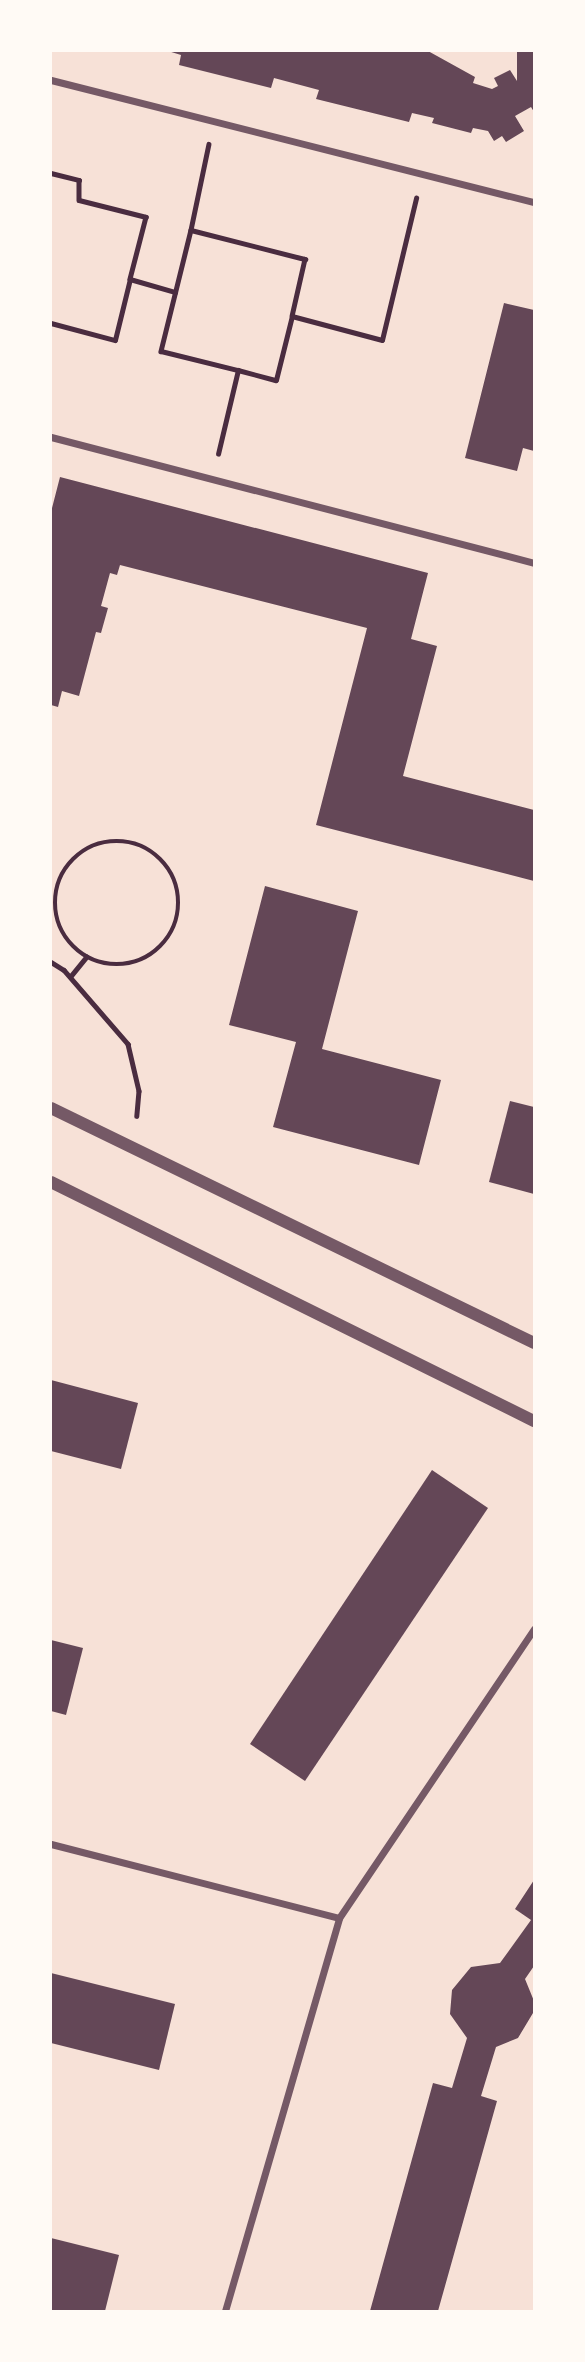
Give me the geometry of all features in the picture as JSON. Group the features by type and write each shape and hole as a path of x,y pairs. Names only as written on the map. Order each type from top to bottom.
{"street":[{"path":"51,80 534,202"},
{"path":"51,437 534,563"},
{"path":"51,1108 534,1343"},
{"path":"51,1182 534,1421"},
{"path":"225,2311 339,1918 534,1629"},
{"path":"51,1844 339,1918"}],"path":[{"path":"191,230 305,259 276,380 161,351 210,141"},
{"path":"51,173 79,180 79,200 146,217 114,340 51,323"},
{"path":"292,316 382,340 417,194"},
{"path":"130,279 175,292"},
{"path":"218,454 239,370"},
{"path":"102,842 143,846 160,857 179,892 173,931 162,947 127,965 86,957 70,944 59,926 54,905 57,884 82,851 102,842"},
{"path":"70,977 86,957"},
{"path":"51,962 70,977 128,1044 139,1091 136,1116"}],"building":[{"path":"168,51 428,51 475,77 473,83 492,89 498,86 494,78 510,70 517,81 517,51 534,51 534,112 531,107 515,116 524,131 506,142 502,136 494,141 488,131 473,128 471,133 432,123 434,118 412,113 409,122 316,99 319,90 274,78 271,88 179,65 181,55"},
{"path":"504,303 534,310 534,451 523,448 517,471 465,458"},
{"path":"60,477 428,573 411,639 437,646 403,776 534,810 534,881 316,825 367,628 120,565 117,575 110,573 101,606 108,608 101,633 96,632 79,696 62,691 58,707 51,705 51,512"},
{"path":"265,886 358,911 322,1049 441,1080 419,1165 273,1127 296,1042 229,1025"},
{"path":"510,1101 534,1107 534,1194 489,1182"},
{"path":"51,1380 138,1403 121,1469 51,1451"},
{"path":"432,1470 488,1508 305,1781 250,1744"},
{"path":"51,1640 83,1648 66,1715 51,1711"},
{"path":"534,1880 534,1966 525,1979 534,2001 533,2013 518,2038 496,2047 481,2096 497,2101 438,2311 370,2311 433,2083 452,2088 467,2038 450,2014 452,1990 471,1967 500,1963 531,1920 515,1909"},
{"path":"51,1973 175,2004 159,2070 51,2043"},
{"path":"51,2238 119,2255 105,2311 51,2311"}]}
